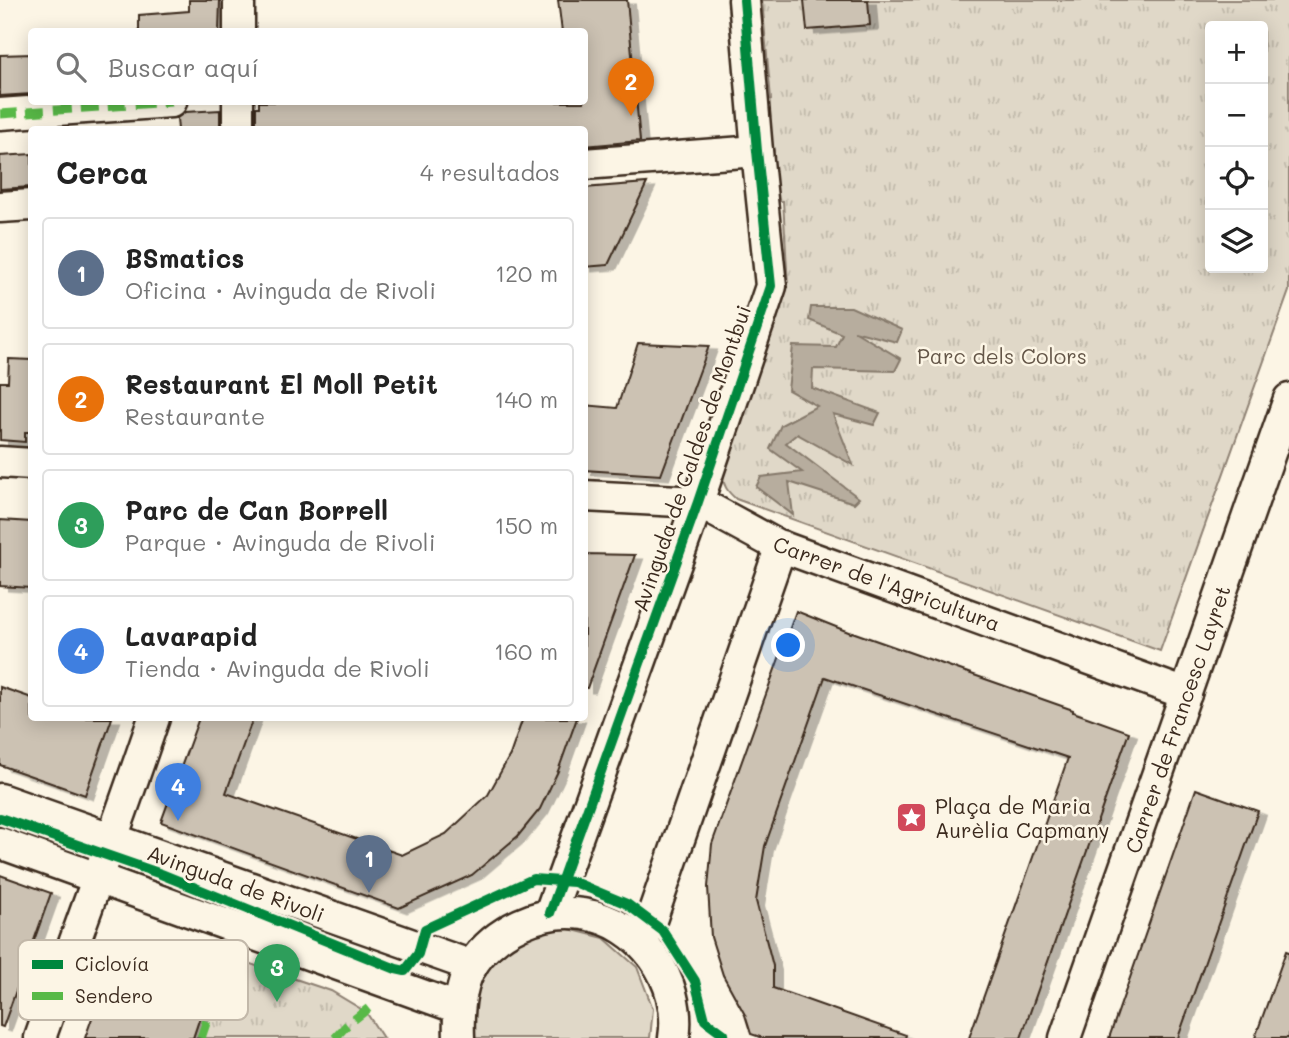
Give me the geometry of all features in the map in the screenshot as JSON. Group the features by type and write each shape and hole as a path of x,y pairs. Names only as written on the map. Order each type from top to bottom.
{"street":[{"path":"239,0 239,28"},
{"name":"Avinguda de Caldes de Montbui","path":"550,913 698,502 772,286 744,0"},
{"path":"0,114 128,105"},
{"path":"238,105 238,126"},
{"path":"588,164 757,151"},
{"path":"0,207 28,205"},
{"name":"Carrer de Francesc Layret","path":"1065,1038 1289,400"},
{"path":"0,462 28,464"},
{"name":"Carrer de l'Agricultura","path":"588,496 698,502 781,546 1186,694"},
{"path":"643,943 781,546"},
{"path":"75,940 113,840 153,721"},
{"name":"Avinguda de Rivoli","path":"0,799 472,966"},
{"name":"Avinguda de Rivoli","path":"0,843 458,1008"},
{"path":"459,1038 458,1008 472,966 505,931 550,913 583,914 615,924 643,943 659,963 670,986 677,1037"},
{"path":"40,1038 46,1020"}],"green space":[{"name":"Parc dels Colors","path":"762,0 1289,0 1289,291 1160,651 736,499 728,491 723,481 723,473 788,286 783,201 772,201 763,102 771,99"},
{"path":"561,927 604,938 637,967 653,1009 650,1038 472,1038 468,1008 484,967 518,937"},
{"path":"248,963 331,991 366,1012 383,1038 193,1038 199,1020 248,1020"}],"shaded area":[{"path":"811,307 851,307 902,330 897,342 854,331 901,359 895,371 813,369 812,388 880,413 874,425 833,414 853,465 797,434 786,443 859,498 854,503 789,482 793,515 756,487 761,477 802,472 770,449 781,425 817,406 788,390 793,346 836,347 842,334 809,320"}],"building":[{"path":"189,0 220,0 219,28 139,28 139,15 189,11"},
{"path":"558,0 627,0 640,141 588,146 588,126 256,126 256,107 259,105 588,105 588,28 562,28"},
{"path":"804,0 868,0 870,25 807,30"},
{"path":"28,54 28,94 0,96 0,55"},
{"path":"220,110 220,126 178,126 177,118 185,112"},
{"path":"28,154 28,187 0,189 0,156"},
{"path":"647,183 608,265 588,267 588,188"},
{"path":"638,343 709,346 661,475 588,470 588,405 617,408"},
{"path":"9,359 28,360 28,432 25,432 25,442 0,440 0,382 8,382"},
{"path":"0,520 28,522 28,588 0,586"},
{"path":"588,554 635,555 588,685"},
{"path":"796,611 1129,732 1021,1038 969,1038 1068,758 825,677 765,846 756,901 773,966 773,988 906,1035 905,1038 763,1038 751,1034 745,1015 723,975 711,937 708,887 712,844"},
{"path":"0,687 28,697 28,721 111,721 85,795 0,765"},
{"path":"198,721 252,721 226,793 402,855 446,834 488,795 510,755 522,721 576,721 558,771 540,809 518,836 472,875 399,908 161,822"},
{"path":"1196,789 1258,811 1178,1038 1109,1038"},
{"path":"0,875 51,893 34,940 18,940 18,985 3,1027 0,1026"},
{"path":"1286,951 1289,952 1289,1038 1255,1038"},
{"path":"91,1020 199,1020 193,1038 85,1038"}],"marked path":[{"path":"0,114 128,105"},
{"path":"335,1038 375,1003"},
{"path":"201,1038 207,1020"}],"cycle path":[{"path":"550,913 698,502 771,286 744,0"},
{"path":"0,818 161,874 405,971 418,954 425,929 533,879 574,882 627,904 663,931 695,981 705,1020 724,1034 722,1038"}],"place":[{"name":"Restaurant El Moll Petit","path":"631,116"},
{"name":"Plaça de Maria Aurèlia Capmany","path":"912,817"},
{"name":"Lavarapid","path":"178,821"},
{"name":"BSmatics","path":"369,893"},
{"name":"Parc de Can Borrell","path":"277,1002"}]}
